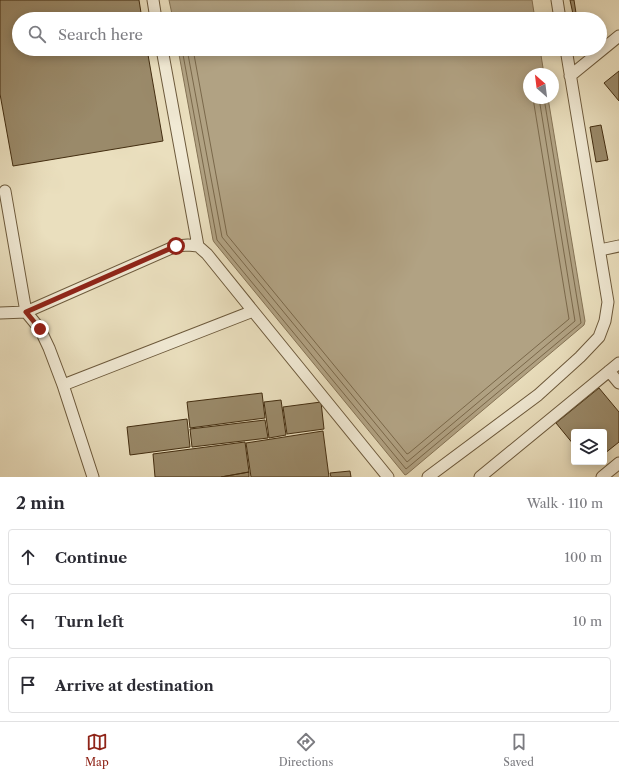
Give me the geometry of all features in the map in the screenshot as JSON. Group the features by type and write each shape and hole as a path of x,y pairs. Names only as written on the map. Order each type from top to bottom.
{"lane":[{"path":"153,0 155,12"},
{"path":"557,0 559,12"},
{"path":"607,46 619,36"},
{"path":"163,56 198,246"},
{"path":"428,477 538,395 580,357 599,337 605,321 608,302 567,56"},
{"path":"570,76 594,56"},
{"path":"2,196 9,215 26,312 40,329 49,348 93,477"},
{"path":"0,314 26,312 176,246 198,246 207,254 388,477"},
{"path":"600,250 619,246"},
{"path":"62,385 253,311"},
{"path":"480,477 619,363"},
{"path":"609,371 619,383"},
{"path":"602,477 619,463"}],"water":[{"path":"169,0 532,0 534,12 172,12"},
{"path":"179,56 541,56 543,68 523,68 523,104 549,104 585,321 584,325 405,475 214,242"}],"building":[{"path":"0,0 139,0 141,12 12,12 12,56 148,56 163,141 13,166 0,94"},
{"path":"570,0 574,0 576,12 573,12"},
{"path":"619,71 619,101 604,83"},
{"path":"601,125 608,160 596,162 590,127"},
{"path":"599,388 619,412 619,442 607,452 607,429 571,429 571,441 556,423"},
{"path":"262,393 265,418 190,428 187,402"},
{"path":"281,400 286,435 269,438 264,402"},
{"path":"321,402 324,429 287,434 283,407"},
{"path":"187,419 190,447 130,455 127,427"},
{"path":"265,420 268,438 192,447 190,429"},
{"path":"323,431 329,477 251,477 246,443"},
{"path":"245,442 249,472 221,477 155,477 153,454"},
{"path":"350,471 351,477 331,477 330,473"},
{"path":"249,472 249,477 221,477"}],"route":[{"path":"40,329 26,312 176,246"}]}
